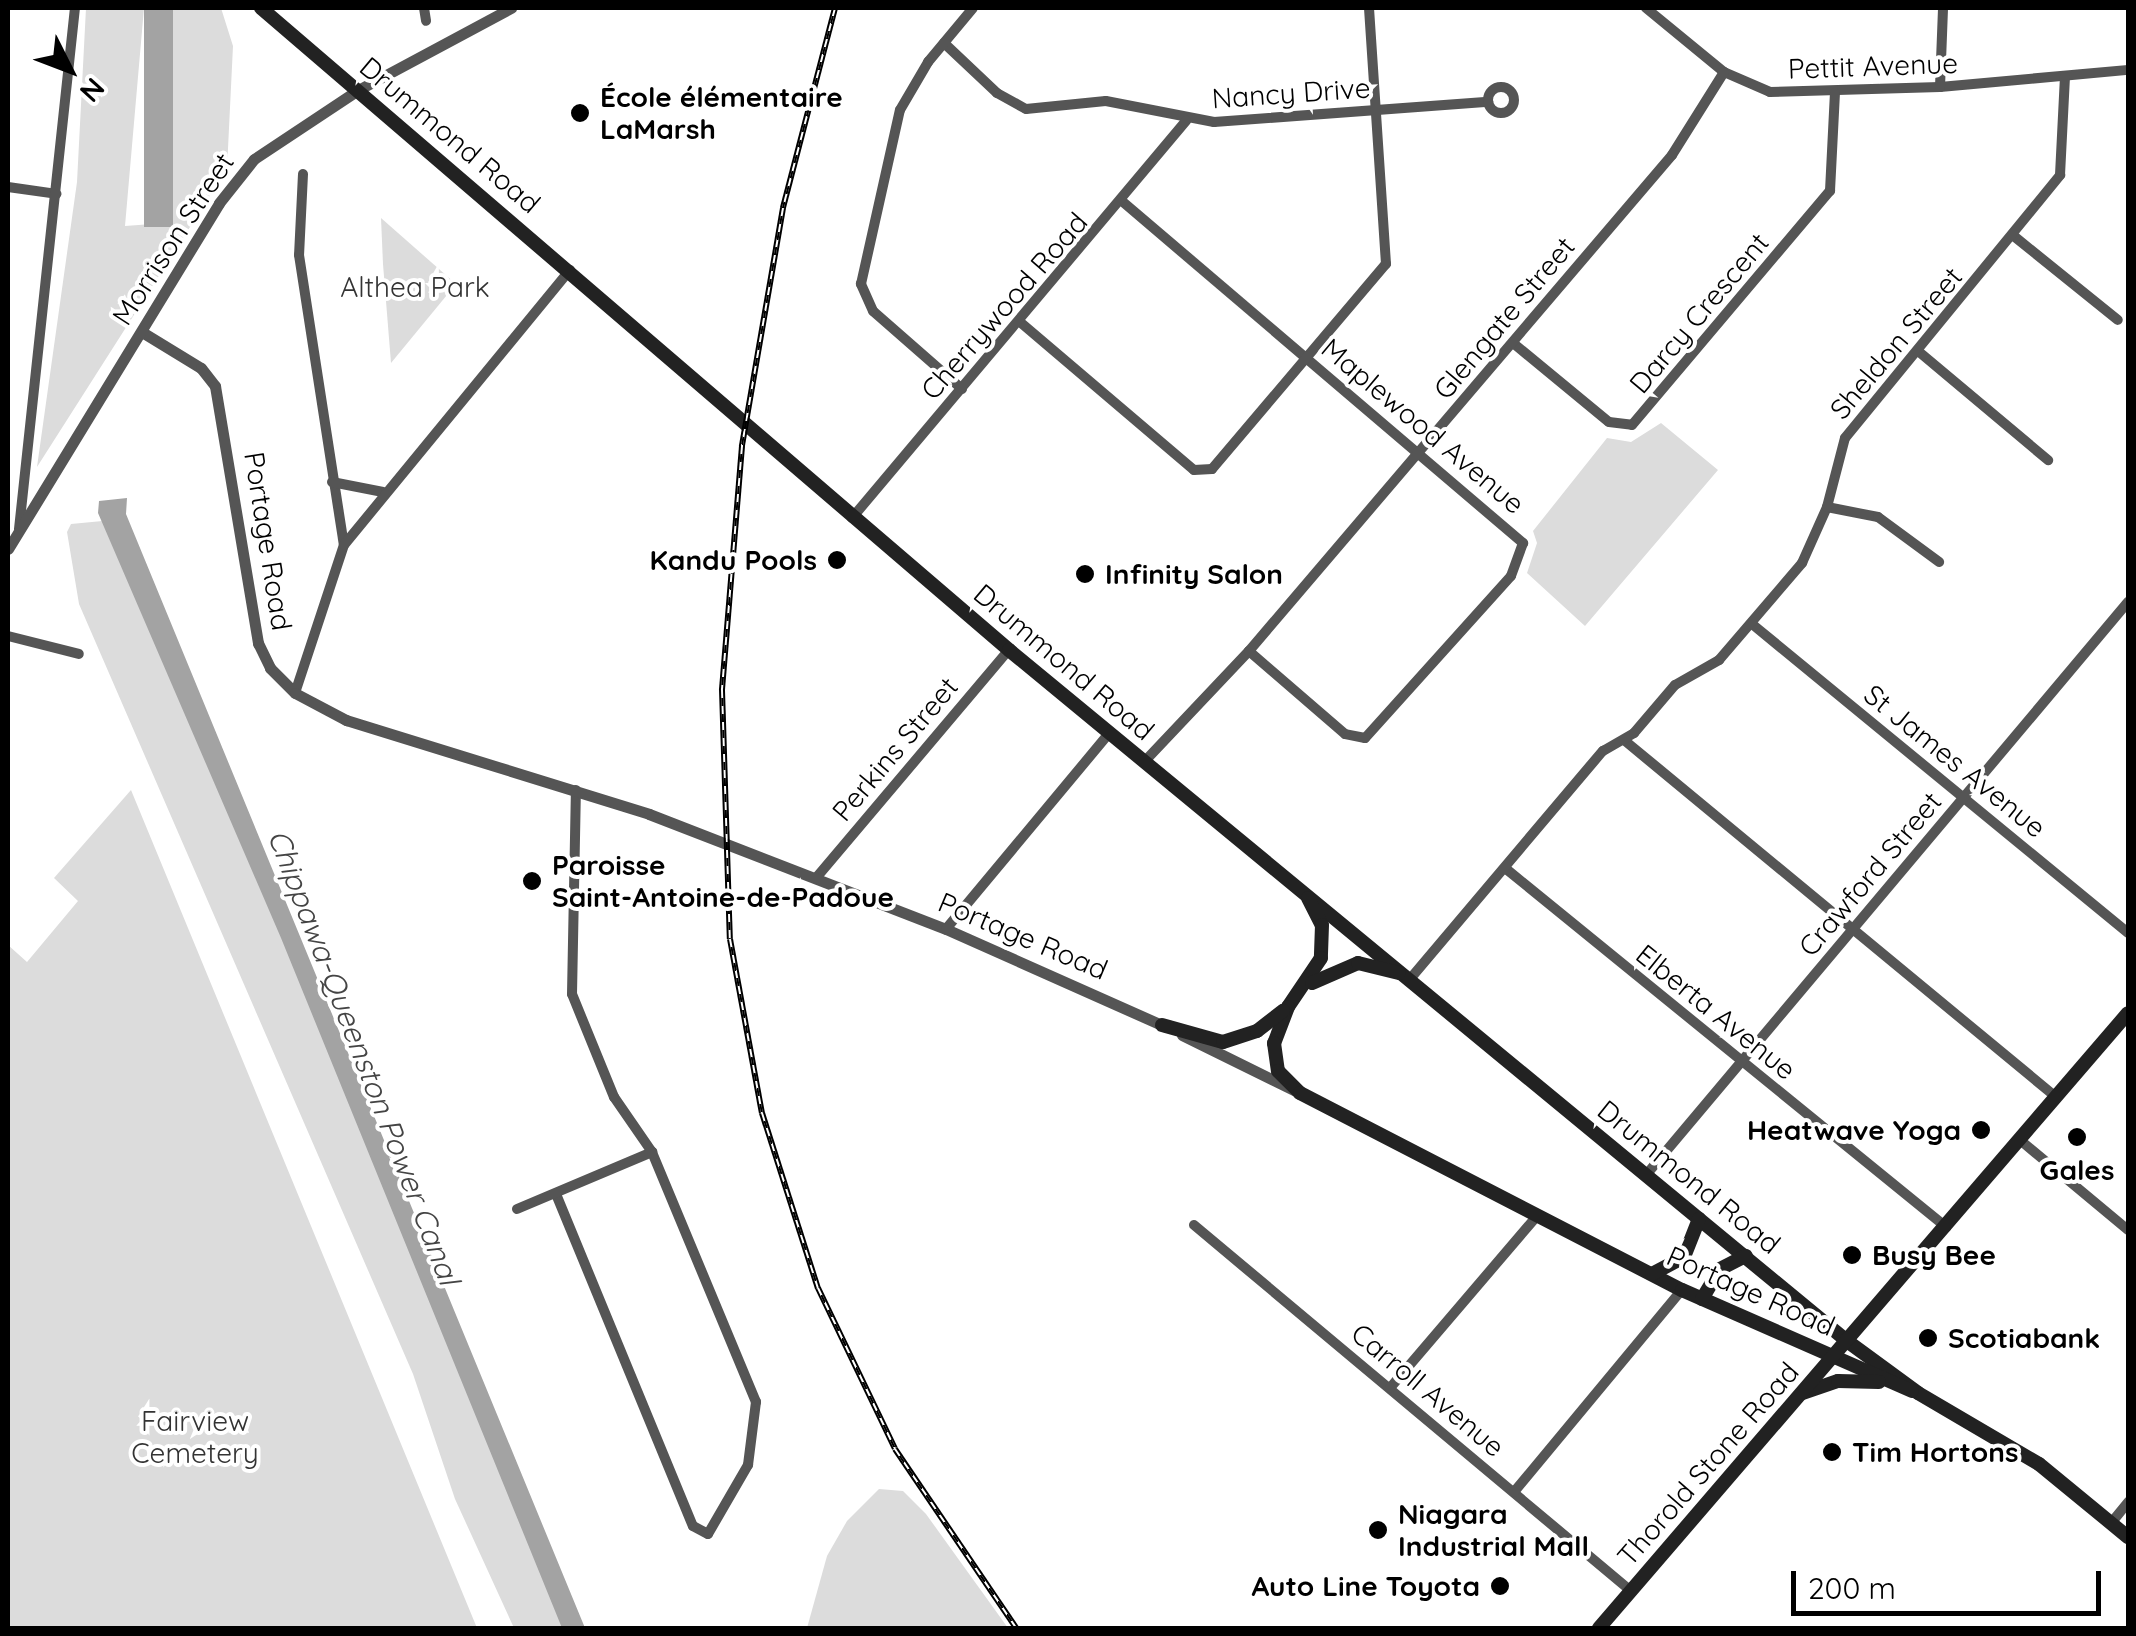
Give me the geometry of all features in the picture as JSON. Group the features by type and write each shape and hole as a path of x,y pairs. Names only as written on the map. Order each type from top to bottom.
{"main road":[{"name":"Drummond Road","path":"261,8 1008,650 1847,1340"},
{"path":"1162,1025 1222,1042 1257,1030 1288,1007 1307,986 1324,940 1302,890"},
{"path":"1307,986 1358,963 1383,966 1410,979"},
{"path":"1288,1007 1275,1058 1278,1071 1300,1093"},
{"name":"Thorold Stone Road","path":"1599,1628 2128,1013"},
{"name":"Portage Road","path":"1300,1093 1535,1218 1682,1290 1835,1355 1882,1382 1918,1393"},
{"path":"1651,1274 1684,1257 1700,1219"},
{"path":"1702,1299 1720,1269 1746,1256"},
{"name":"Portage Road","path":"1847,1340 1918,1393 2039,1464 2128,1537"},
{"path":"1802,1394 1838,1381 1882,1382"}],"street":[{"path":"18,536 75,8"},
{"path":"424,8 426,20"},
{"name":"Morrison Street","path":"8,549 219,203 254,159 358,90 511,8"},
{"path":"962,389 873,311 861,284 900,110 944,43 973,8"},
{"path":"1020,322 1201,472 1212,469 1386,264 1369,8"},
{"name":"Pettit Avenue","path":"1646,8 1724,72 1770,92 1940,87 2128,70"},
{"path":"1940,87 1943,8"},
{"name":"Nancy Drive","path":"944,43 997,93 1026,109 1106,101 1186,121 1488,102"},
{"name":"Glengate Street","path":"1144,761 1248,650 1672,156 1724,72"},
{"name":"Sheldon Street","path":"1410,979 1603,751 1624,740 1675,685 1719,660 1812,548 1844,438 2015,237 2060,175 2064,76"},
{"name":"Darcy Crescent","path":"1513,343 1609,422 1632,425 1830,191 1835,93"},
{"name":"Cherrywood Road","path":"852,518 1123,202 1186,121"},
{"path":"303,174 299,255 344,546"},
{"path":"8,187 57,194"},
{"name":"Maplewood Avenue","path":"1123,202 1523,543 1510,576 1365,738 1345,734 1248,650"},
{"path":"2015,237 2118,320"},
{"path":"295,693 344,546 382,492 570,270"},
{"name":"Portage Road","path":"142,332 201,368 215,386 258,643 270,668 295,693 346,720 576,790 816,878 1162,1025 1300,1093"},
{"path":"1918,351 2048,460"},
{"path":"332,482 382,492"},
{"path":"1827,507 1878,517 1939,562"},
{"name":"Crawford Street","path":"1646,1175 2128,602"},
{"name":"St James Avenue","path":"1752,624 2128,933"},
{"path":"8,636 80,654"},
{"name":"Perkins Street","path":"816,878 1008,650"},
{"path":"946,930 1110,732"},
{"path":"1624,740 2056,1097"},
{"path":"556,1194 694,1526 708,1534 748,1465 756,1402 652,1152 608,1084 572,994 576,790"},
{"name":"Elberta Avenue","path":"1506,868 1946,1227"},
{"path":"2020,1140 2128,1230"},
{"path":"516,1209 652,1152"},
{"path":"1390,1388 1535,1218"},
{"name":"Carroll Avenue","path":"1194,1225 1631,1591"},
{"path":"1514,1492 1682,1290"},
{"path":"2112,1522 2128,1502"}],"green space":[{"path":"86,8 144,8 125,226 152,224 171,8 221,8 233,46 227,169 37,467 77,182"},
{"name":"Althea Park","path":"381,218 456,284 391,363 383,264"},
{"path":"1661,423 1718,470 1585,626 1527,573 1537,543 1533,531 1607,438 1631,442"},
{"path":"113,520 566,1628 514,1628 455,1499 413,1374 79,604 67,532 71,524"},
{"name":"Fairview Cemetery","path":"131,790 477,1628 8,1628 8,945 27,962 78,901 54,878"},
{"path":"879,1489 903,1491 926,1514 1008,1628 807,1628 827,1556 847,1521"}],"shaded area":[{"path":"144,8 173,8 173,227 144,227"},
{"name":"Chippawa-Queenston Power Canal","path":"127,498 126,514 585,1628 562,1628 281,938 98,513 99,501"}],"railway":[{"path":"835,8 783,208 742,446 722,690 730,939 762,1113 818,1288 895,1449 1016,1628"}],"place":[{"name":"École élémentaire LaMarsh","path":"580,113"},
{"name":"Kandu Pools","path":"837,560"},
{"name":"Infinity Salon","path":"1085,574"},
{"name":"Paroisse Saint-Antoine-de-Padoue","path":"532,881"},
{"name":"Heatwave Yoga","path":"1981,1130"},
{"name":"Gales","path":"2077,1137"},
{"name":"Busy Bee","path":"1852,1255"},
{"name":"Scotiabank","path":"1928,1338"},
{"name":"Tim Hortons","path":"1832,1452"},
{"name":"Niagara Industrial Mall","path":"1378,1530"},
{"name":"Auto Line Toyota","path":"1500,1586"}]}
